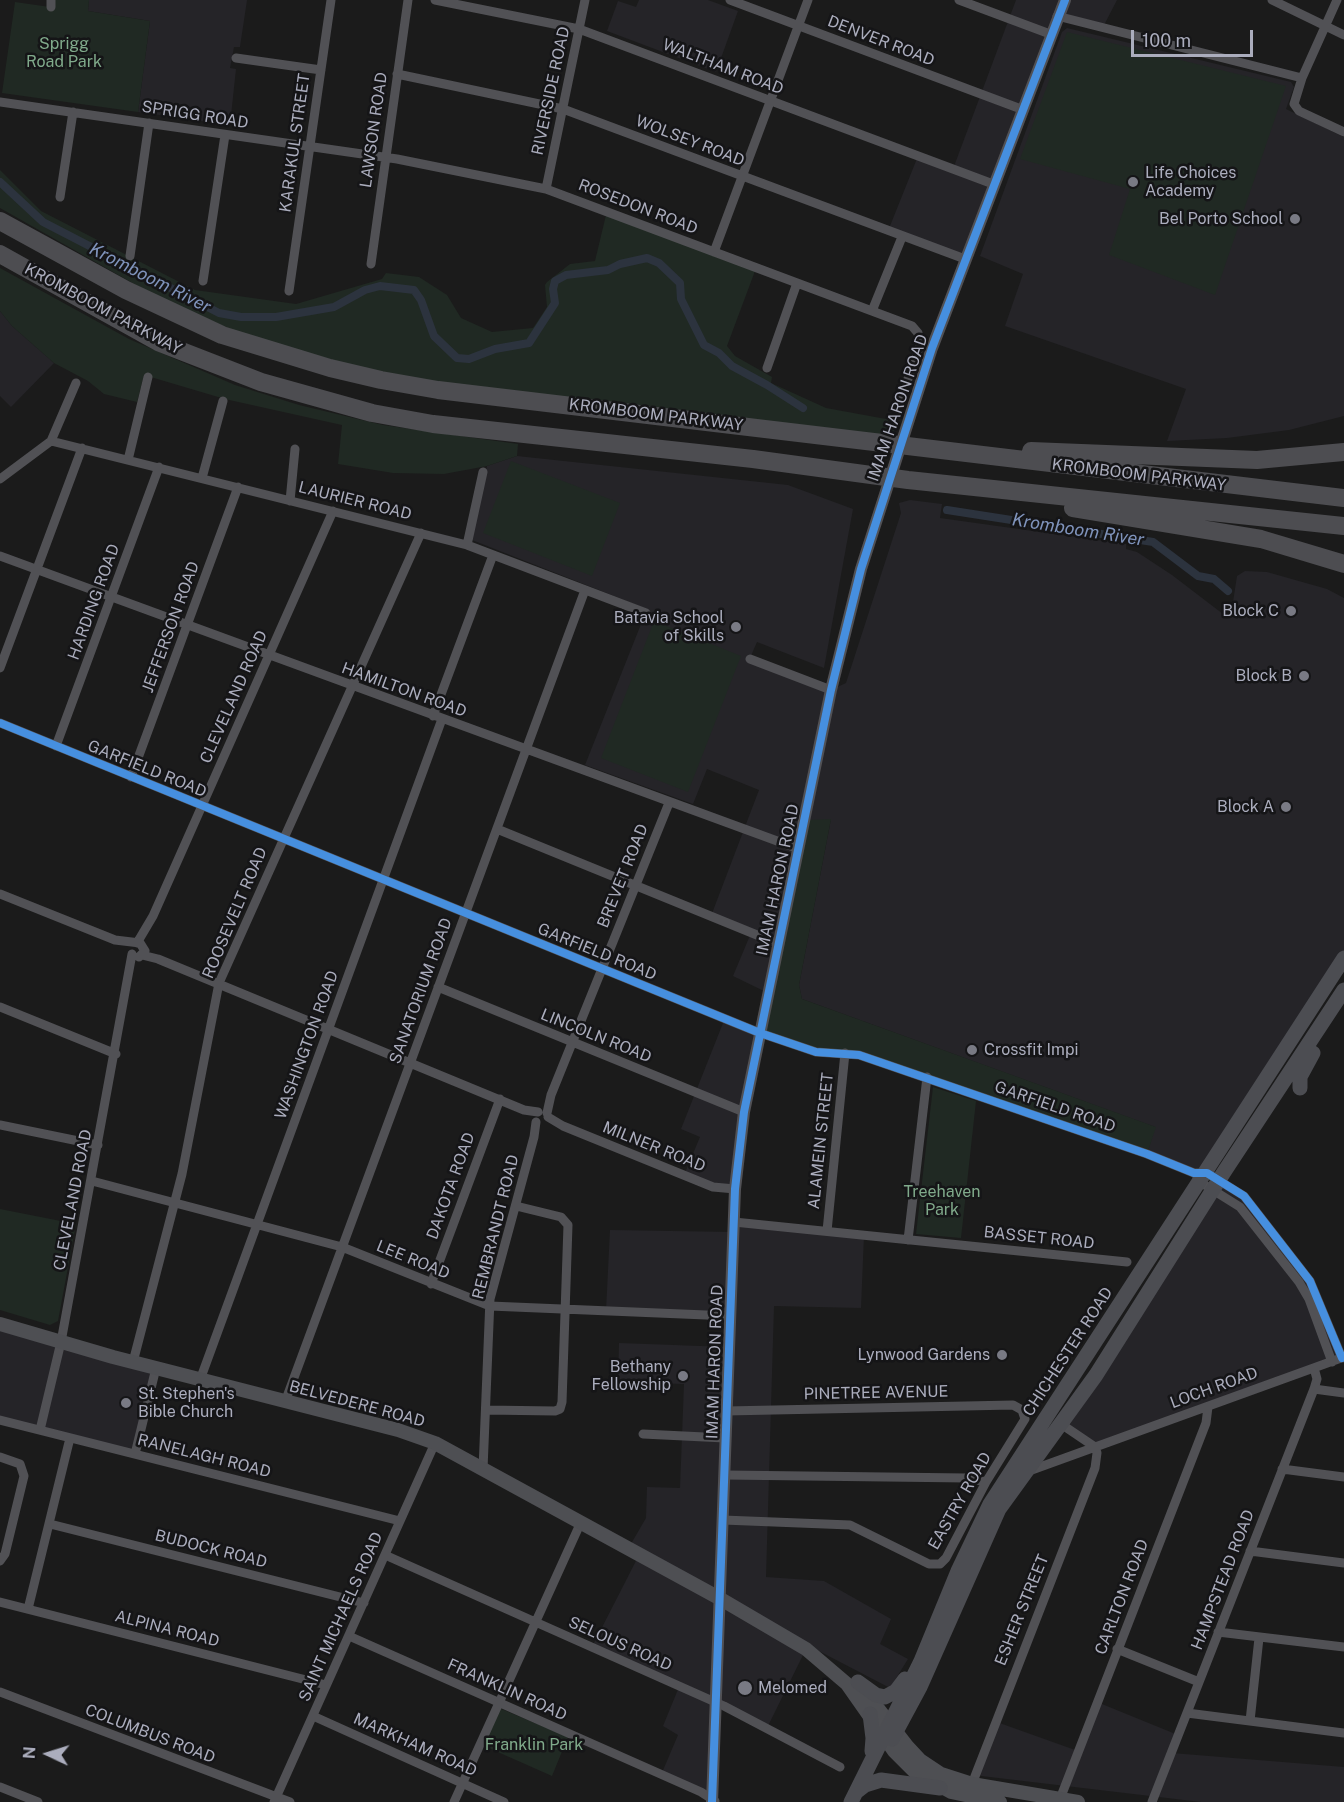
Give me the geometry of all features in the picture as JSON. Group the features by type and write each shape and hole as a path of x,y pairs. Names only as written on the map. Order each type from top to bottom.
{"highway":[{"name":"KROMBOOM PARKWAY","path":"0,221 126,290 222,335 330,368 438,390 1344,498"},
{"name":"KROMBOOM PARKWAY","path":"0,254 158,342 261,382 372,413 433,424 741,458 908,480 1344,526"},
{"path":"864,440 1026,451 1257,460 1344,452"},
{"path":"908,480 975,495 1230,533 1261,539 1344,564"}],"main road":[{"name":"CHICHESTER ROAD","path":"856,1793 869,1777 990,1504 1207,1179 1344,958"},
{"name":"CHICHESTER ROAD","path":"856,1793 868,1766 934,1658 993,1520 1152,1289 1207,1179 1344,990"},
{"path":"1300,1088 1300,1077 1332,1018 1333,1007"},
{"name":"BELVEDERE ROAD","path":"0,1324 200,1380 398,1430 435,1443 719,1598 806,1649 840,1676 870,1714 889,1733"},
{"path":"858,1682 881,1697 891,1695 925,1647"},
{"name":"BELVEDERE ROAD","path":"806,1649 828,1657 858,1682 889,1733"},
{"path":"868,1766 873,1738 870,1714"},
{"path":"889,1733 929,1767 950,1779 1078,1802"},
{"path":"889,1733 908,1767 955,1798 1000,1802"},
{"path":"856,1793 873,1782 885,1780 940,1788"},
{"path":"972,1784 980,1793 1007,1802"}],"street":[{"name":"KARAKUL STREET","path":"289,291 331,0"},
{"name":"LAWSON ROAD","path":"371,264 408,0"},
{"name":"WALTHAM ROAD","path":"435,0 579,29 993,184"},
{"name":"RIVERSIDE ROAD","path":"546,189 585,0"},
{"name":"DENVER ROAD","path":"730,0 1021,109"},
{"path":"714,252 808,0"},
{"path":"959,0 1050,34"},
{"name":"IMAM HARON ROAD","path":"714,1801 715,1702 735,1189 744,1112 831,690 879,509 959,274 1065,0"},
{"path":"1272,0 1344,35"},
{"path":"1337,0 1294,101 1299,111 1344,132"},
{"path":"1057,16 1302,78"},
{"path":"236,58 321,70"},
{"name":"WOLSEY ROAD","path":"397,74 563,109 965,260"},
{"name":"SPRIGG ROAD","path":"0,102 385,159"},
{"path":"60,197 73,112"},
{"path":"129,256 148,123"},
{"path":"203,281 225,135"},
{"name":"ROSEDON ROAD","path":"385,159 546,189 912,326 920,335 920,345 899,404"},
{"path":"872,311 902,237"},
{"path":"767,368 797,283"},
{"path":"128,460 148,377"},
{"path":"0,479 51,441 76,383"},
{"path":"202,478 223,401"},
{"name":"LAURIER ROAD","path":"51,441 467,545 646,613"},
{"path":"0,668 82,448"},
{"path":"290,501 295,448"},
{"name":"HARDING ROAD","path":"56,746 159,467"},
{"path":"467,545 483,472"},
{"name":"JEFFERSON ROAD","path":"131,777 238,487"},
{"name":"CLEVELAND ROAD","path":"40,1430 62,1342 131,974 138,950 333,511"},
{"name":"ROOSEVELT ROAD","path":"133,1362 175,1203 219,983 421,533"},
{"name":"WASHINGTON ROAD","path":"200,1380 383,879 493,555"},
{"name":"HAMILTON ROAD","path":"0,556 799,849"},
{"name":"SANATORIUM ROAD","path":"285,1402 585,590"},
{"path":"750,659 831,690"},
{"name":"GARFIELD ROAD","path":"0,723 760,1033 816,1052 859,1055 927,1077 1207,1179 1244,1196 1310,1281 1343,1358"},
{"name":"BREVET ROAD","path":"542,1118 669,803"},
{"path":"497,829 779,944"},
{"name":"MILNER ROAD","path":"0,894 713,1187 735,1189"},
{"name":"LINCOLN ROAD","path":"438,987 744,1112"},
{"path":"0,1007 116,1054"},
{"name":"ALAMEIN STREET","path":"827,1231 844,1053"},
{"path":"908,1240 927,1077"},
{"name":"DAKOTA ROAD","path":"431,1284 500,1099"},
{"name":"REMBRANDT ROAD","path":"483,1469 490,1306 534,1137 542,1118"},
{"path":"0,1125 98,1145"},
{"name":"GARFIELD ROAD","path":"1207,1179 1240,1207 1304,1290 1332,1362"},
{"name":"LEE ROAD","path":"92,1181 342,1247 490,1306 730,1316"},
{"path":"486,1410 555,1412 560,1409 562,1402 568,1225 562,1218 516,1206"},
{"name":"BASSET ROAD","path":"734,1222 1127,1262"},
{"name":"LOCH ROAD","path":"1025,1473 1343,1358"},
{"path":"135,1454 156,1368"},
{"name":"HAMPSTEAD ROAD","path":"1152,1802 1314,1389 1317,1379 1314,1368"},
{"path":"1314,1389 1344,1393"},
{"name":"PINETREE AVENUE","path":"726,1411 1013,1405 1024,1412"},
{"name":"CARLTON ROAD","path":"1060,1799 1206,1423 1208,1407"},
{"name":"EASTRY ROAD","path":"723,1520 850,1525 929,1564 936,1565 946,1558 986,1482 1022,1427 1024,1412"},
{"name":"RANELAGH ROAD","path":"0,1420 400,1521"},
{"path":"1061,1424 1095,1447"},
{"path":"643,1434 726,1438"},
{"path":"28,1609 70,1438"},
{"name":"SAINT MICHAELS ROAD","path":"275,1800 435,1443"},
{"name":"ESHER STREET","path":"972,1784 1095,1468 1097,1453 1095,1447"},
{"path":"0,1457 20,1464 24,1476 5,1554 0,1561"},
{"path":"1282,1469 1344,1477"},
{"path":"725,1475 967,1478 986,1482"},
{"path":"454,1802 581,1522"},
{"name":"BUDOCK ROAD","path":"50,1524 364,1603"},
{"path":"1250,1551 1344,1563"},
{"name":"SELOUS ROAD","path":"385,1555 715,1702 840,1767"},
{"name":"ALPINA ROAD","path":"0,1602 326,1685"},
{"path":"1218,1632 1344,1647"},
{"name":"FRANKLIN ROAD","path":"349,1636 714,1801"},
{"path":"1250,1721 1259,1638"},
{"path":"1117,1649 1199,1682"},
{"name":"COLUMBUS ROAD","path":"0,1692 275,1800 290,1802"},
{"path":"1187,1713 1344,1732"},
{"name":"MARKHAM ROAD","path":"313,1716 504,1802"},
{"path":"0,1787 38,1802"}],"shaded area":[{"path":"89,0 247,0 240,47 234,47 230,68 236,69 230,125 138,112 150,21 88,11"},
{"path":"639,0 708,0 738,11 716,72 607,31 618,1 636,7"},
{"path":"1016,0 1117,0 1103,27 1058,16 965,259 888,231 918,156 953,169"},
{"name":"Life Choices Academy","path":"1067,28 1291,82 1294,87 1286,109 1344,137 1344,416 1289,430 1227,438 1167,441 1186,389 1005,326 1023,274 980,256 1062,32"},
{"path":"0,311 12,326 54,363 11,407 0,396"},
{"path":"517,456 788,485 853,509 824,668 757,642 750,658 831,690 846,683 901,513 899,503 910,500 942,504 940,518 1126,544 1126,549 1137,552 1172,575 1223,614 1233,602 1237,576 1245,571 1267,572 1327,589 1344,598 1344,958 1207,1173 1147,1154 1155,1127 802,999 799,985 831,819 768,993 733,976 751,933 711,916 759,790 707,769 693,804 585,765 647,609 472,540 487,466"},
{"path":"725,1018 760,1033 735,1189 684,1175 700,1137 681,1129"},
{"path":"1219,1180 1232,1187 1310,1281 1342,1358 1095,1447 1061,1424"},
{"path":"734,1222 864,1235 861,1308 774,1306 766,1577 824,1581 891,1619 880,1644 908,1659 890,1688 817,1650 806,1649 767,1728 716,1703 712,1799 661,1775 678,1735 663,1726 679,1687 592,1647 639,1555 628,1549 646,1518 647,1487 680,1488 684,1384 618,1382 619,1343 728,1347 730,1316 606,1311 610,1230 733,1232"},
{"path":"0,1324 156,1368 135,1454 0,1420"},
{"path":"1097,1702 1178,1735 1172,1753 1344,1767 1344,1802 1201,1802 973,1775 994,1721 1078,1751"}],"green space":[{"name":"Sprigg Road Park","path":"51,0 89,0 88,11 150,21 138,112 2,93 15,2 50,7"},
{"path":"1067,32 1286,86 1215,295 1109,255 1130,189 1020,159"},
{"path":"0,170 41,211 195,290 296,304 382,279 386,273 419,277 447,295 461,318 492,332 533,328 547,307 545,285 547,282 570,264 595,261 606,215 755,271 727,346 735,356 772,377 771,383 826,408 897,421 893,436 434,383 378,373 242,334 159,298 0,208"},
{"path":"0,268 129,339 235,385 299,405 383,425 518,444 517,456 487,466 444,474 393,473 338,464 342,425 225,399 144,375 137,402 104,394 88,381 54,363 12,326 0,311"},
{"path":"511,461 620,503 592,576 483,533"},
{"path":"654,621 741,656 688,792 601,758"},
{"path":"831,819 799,985 802,999 1156,1127 1147,1154 859,1055 824,1053 760,1033 805,820"},
{"name":"Treehaven Park","path":"933,1087 976,1101 961,1238 916,1234"},
{"path":"0,1209 76,1224 58,1321 50,1325 0,1310"},
{"name":"Franklin Park","path":"499,1708 568,1737 552,1776 482,1745"}],"waterway":[{"name":"Kromboom River","path":"0,182 43,222 219,313 241,317 276,317 334,307 365,290 380,286 414,290 421,300 434,336 457,358 469,359 495,349 529,343 555,303 553,289 555,281 566,275 608,270 620,264 647,258 659,263 680,283 681,299 704,345 719,353 732,366 803,408"},
{"name":"Kromboom River","path":"947,510 1153,542 1198,576 1214,579 1228,591"}],"cycle path":[{"path":"712,1802 735,1189 744,1112 831,690 861,569 932,348 1065,0"},
{"path":"0,723 760,1033 816,1052 859,1055 1147,1154 1194,1173 1207,1173 1244,1196 1310,1281 1342,1358 1344,1357"}],"place":[{"name":"Life Choices Academy","path":"1133,182"},
{"name":"Bel Porto School","path":"1295,219"},
{"name":"Block C","path":"1291,611"},
{"name":"Batavia School of Skills","path":"736,627"},
{"name":"Block B","path":"1304,676"},
{"name":"Block A","path":"1286,807"},
{"name":"Crossfit Impi","path":"972,1050"},
{"name":"Lynwood Gardens","path":"1002,1355"},
{"name":"Bethany Fellowship","path":"683,1376"},
{"name":"St. Stephen's Bible Church","path":"126,1403"},
{"name":"Melomed","path":"745,1688"}]}
